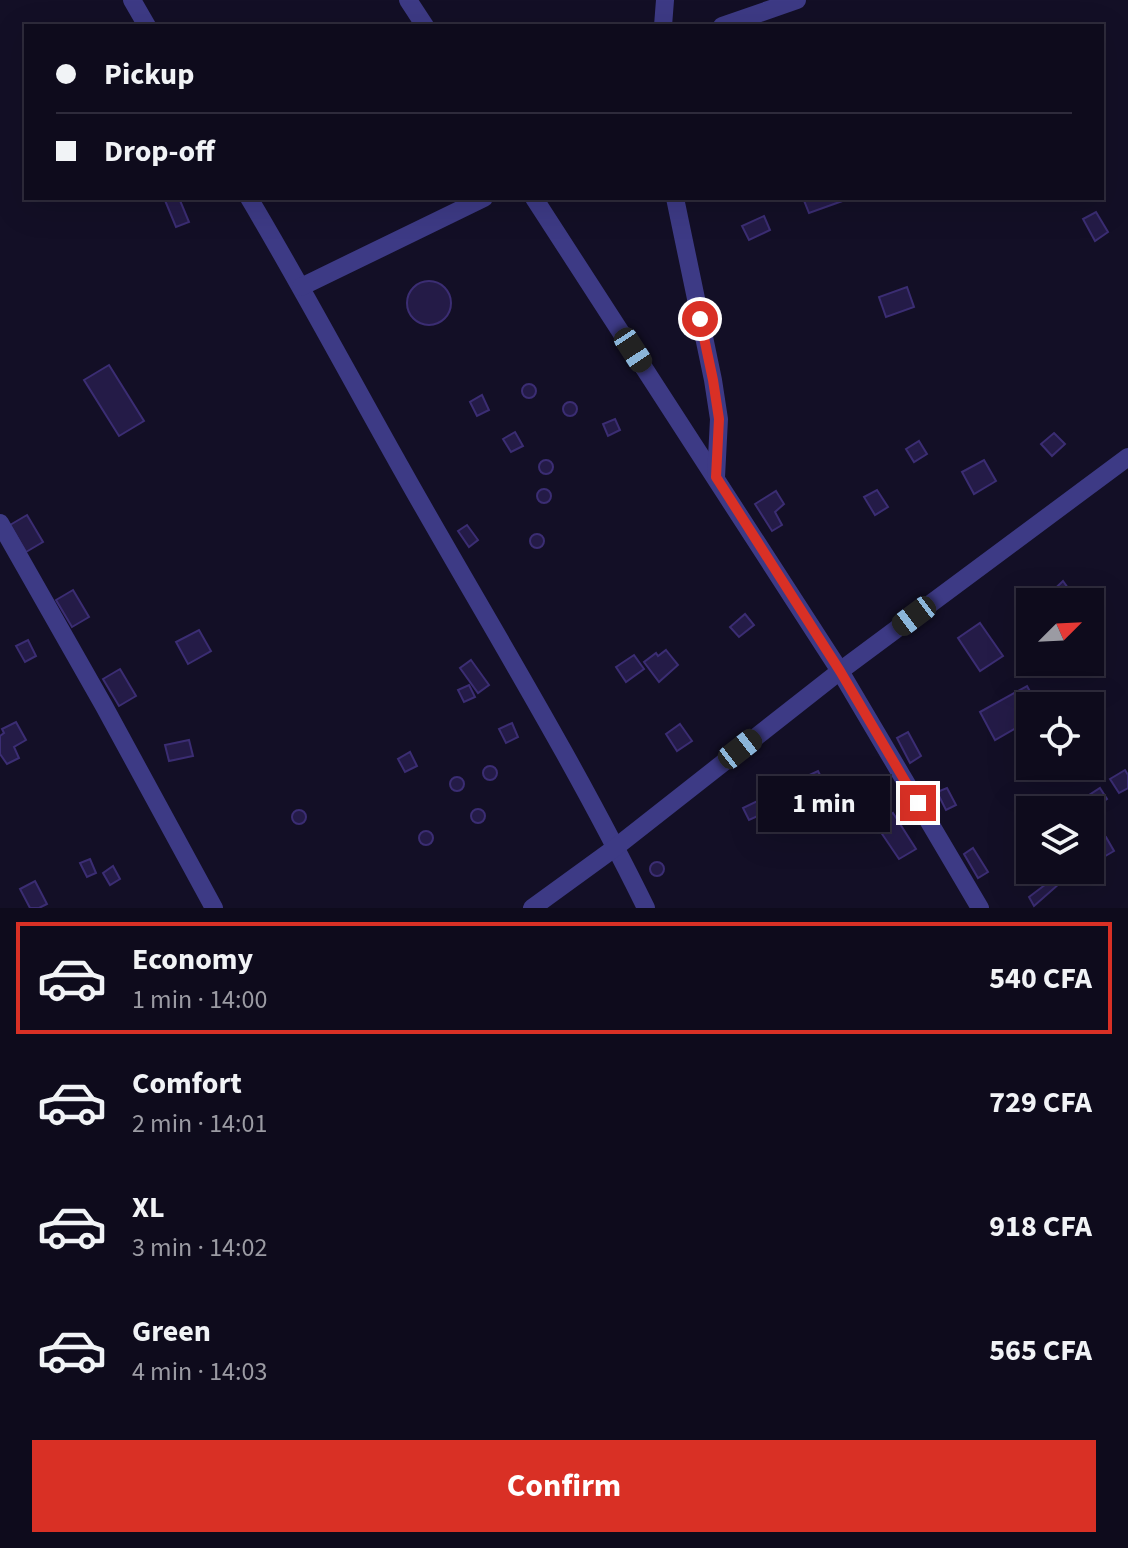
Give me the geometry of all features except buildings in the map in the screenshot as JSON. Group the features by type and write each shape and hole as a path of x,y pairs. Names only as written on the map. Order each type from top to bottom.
{"street":[{"path":"132,0 146,24"},
{"path":"408,0 424,24"},
{"path":"663,24 665,0"},
{"path":"728,24 797,0"},
{"path":"250,200 521,674 646,908"},
{"path":"301,287 480,200"},
{"path":"535,200 840,671 980,908"},
{"path":"675,200 719,419 716,477"},
{"path":"532,908 616,847 840,671 1128,457"},
{"path":"0,523 214,908"}],"route":[{"path":"700,319 719,419 716,477 840,671 918,803"}]}
